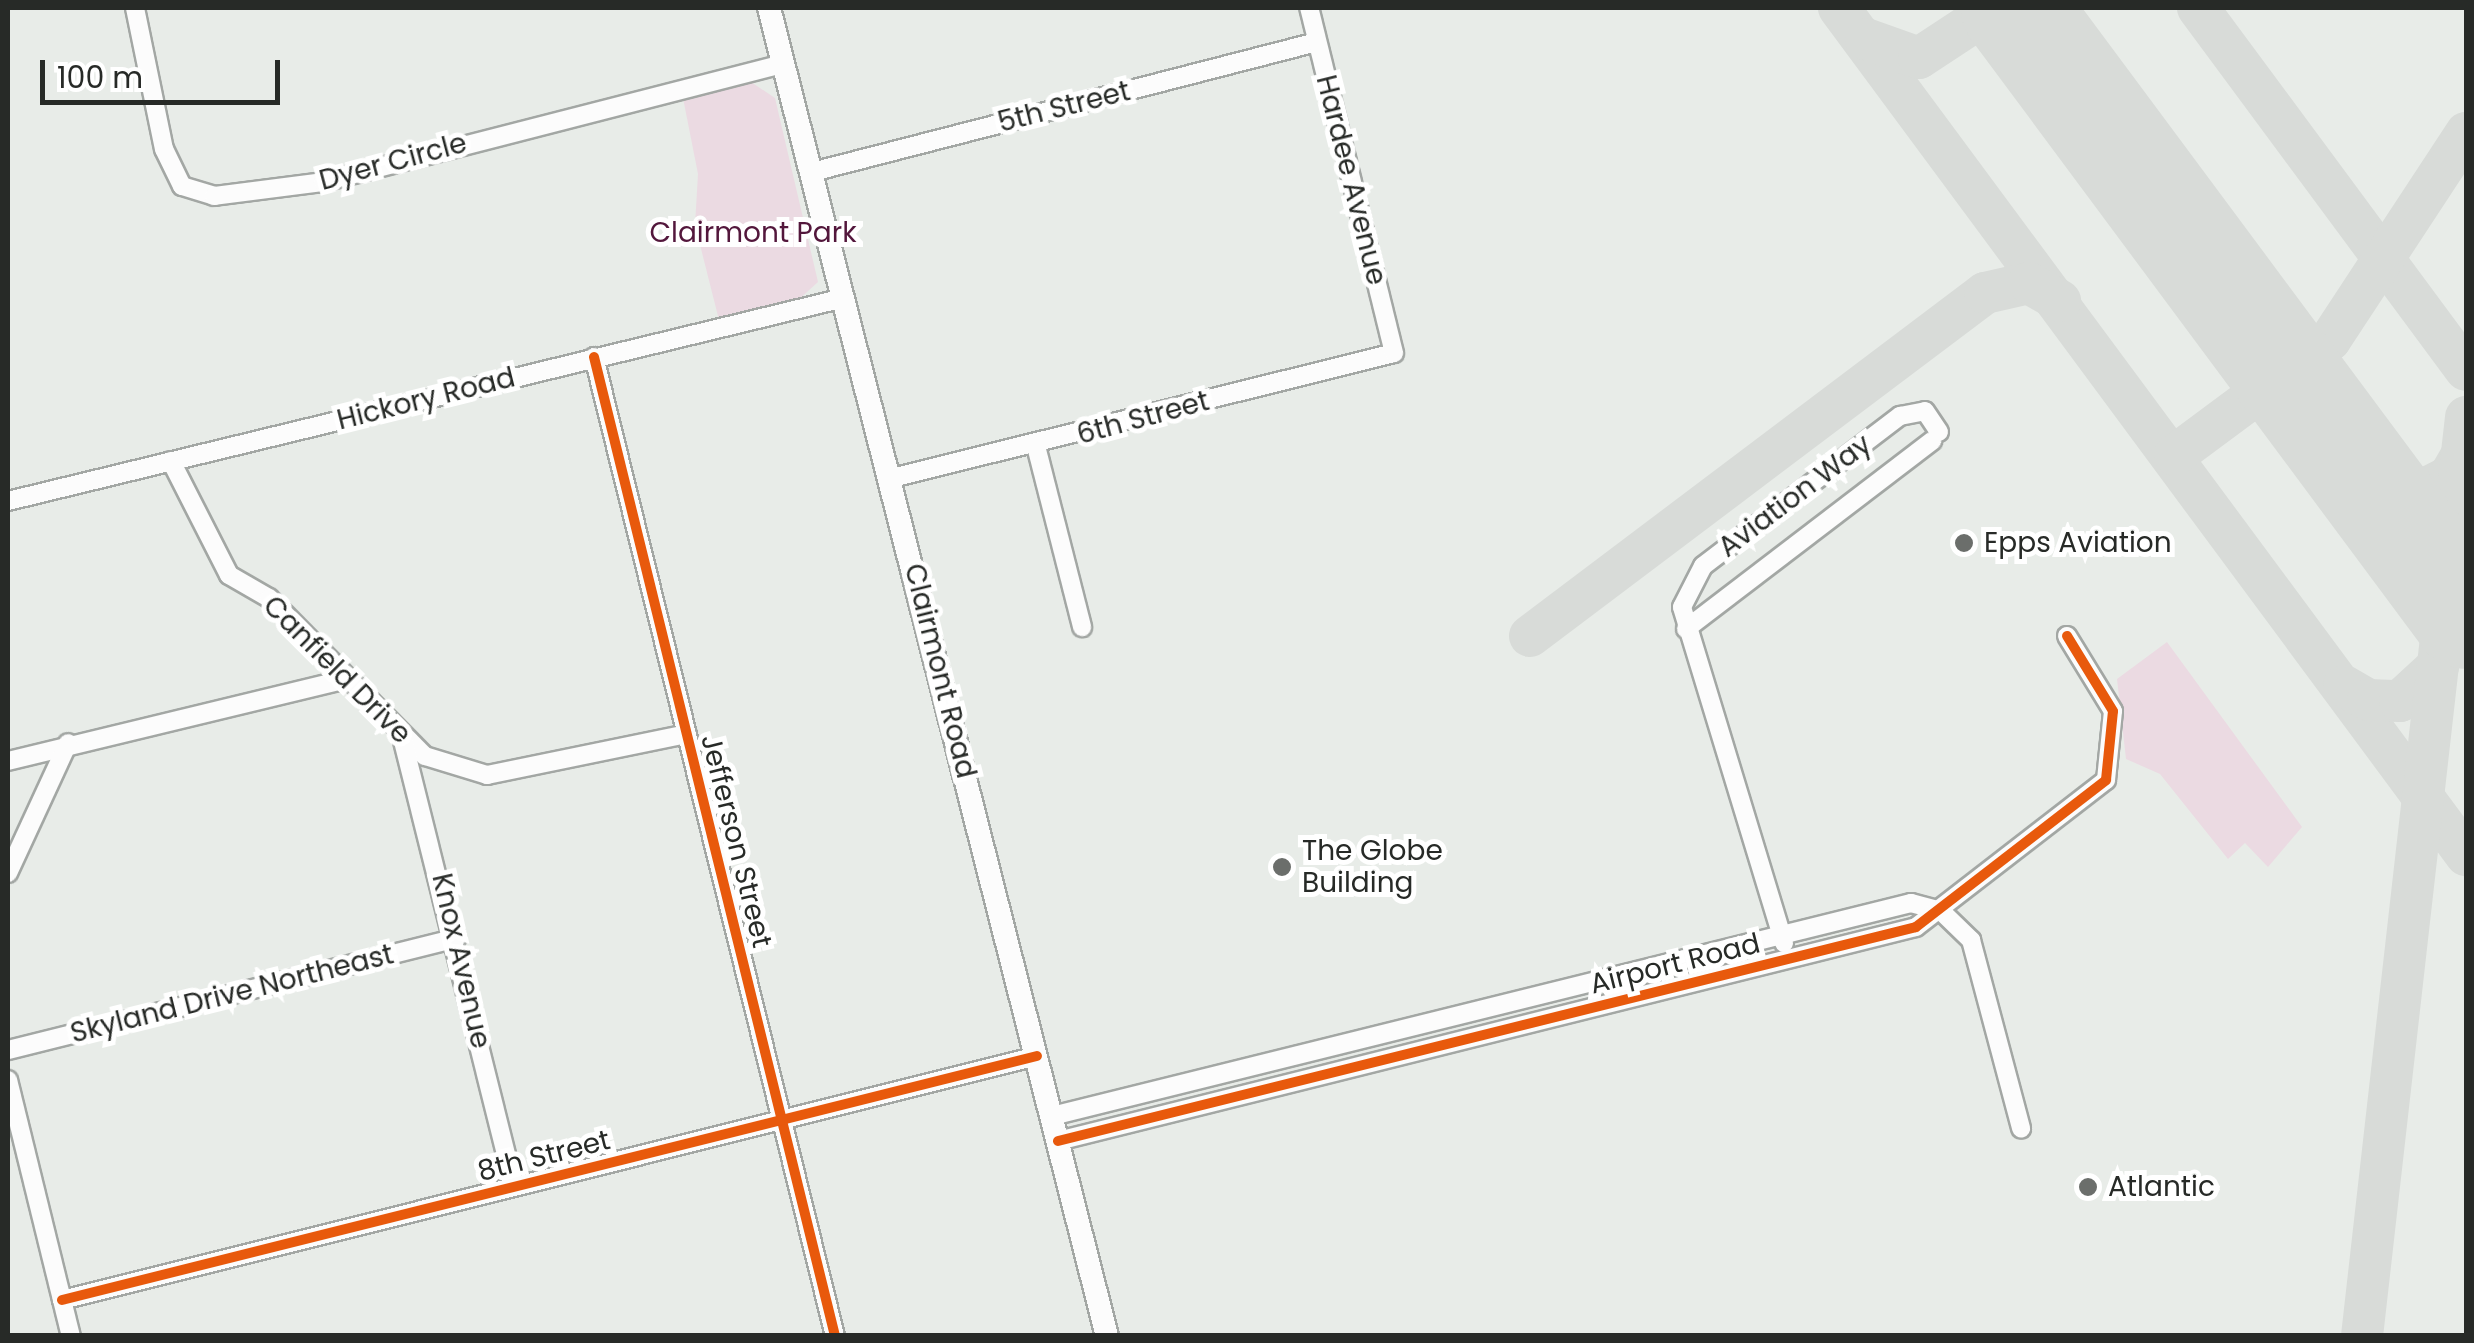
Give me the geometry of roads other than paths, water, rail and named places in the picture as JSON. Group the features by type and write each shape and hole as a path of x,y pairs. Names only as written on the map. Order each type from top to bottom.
{"main road":[{"name":"Clairmont Road","path":"770,8 1106,1336"}],"street":[{"name":"Dyer Circle","path":"135,8 164,149 182,186 214,196 322,182 783,64"},
{"name":"Hardee Avenue","path":"1309,8 1394,353"},
{"name":"5th Street","path":"812,172 1317,42"},
{"name":"Hickory Road","path":"8,501 844,298"},
{"name":"6th Street","path":"892,478 1036,446 1394,353"},
{"name":"Jefferson Street","path":"594,357 835,1336"},
{"name":"Aviation Way","path":"1686,629 1936,436 1925,411 1900,416 1719,554 1690,584 1686,629 1788,958"},
{"path":"1036,446 1082,626"},
{"name":"Canfield Drive","path":"171,462 229,575 269,598 342,680 424,756 487,775 687,734"},
{"name":"Airport Road","path":"1058,1141 1916,927 2106,780 2112,712 2067,636"},
{"path":"8,761 68,743 342,680"},
{"name":"Knox Avenue","path":"402,737 456,938 514,1186"},
{"path":"8,873 68,743"},
{"name":"Airport Road","path":"1052,1116 1911,903 1941,910"},
{"path":"1941,910 1971,940 2021,1128"},
{"name":"Skyland Drive Northeast","path":"8,1050 456,938"},
{"name":"8th Street","path":"62,1300 1037,1056"},
{"path":"8,1080 71,1336"}],"place":[{"name":"Epps Aviation","path":"1964,543"},
{"name":"The Globe Building","path":"1282,867"},
{"name":"Atlantic","path":"2088,1187"}],"park label":[{"name":"Clairmont Park","path":"753,233"}]}
